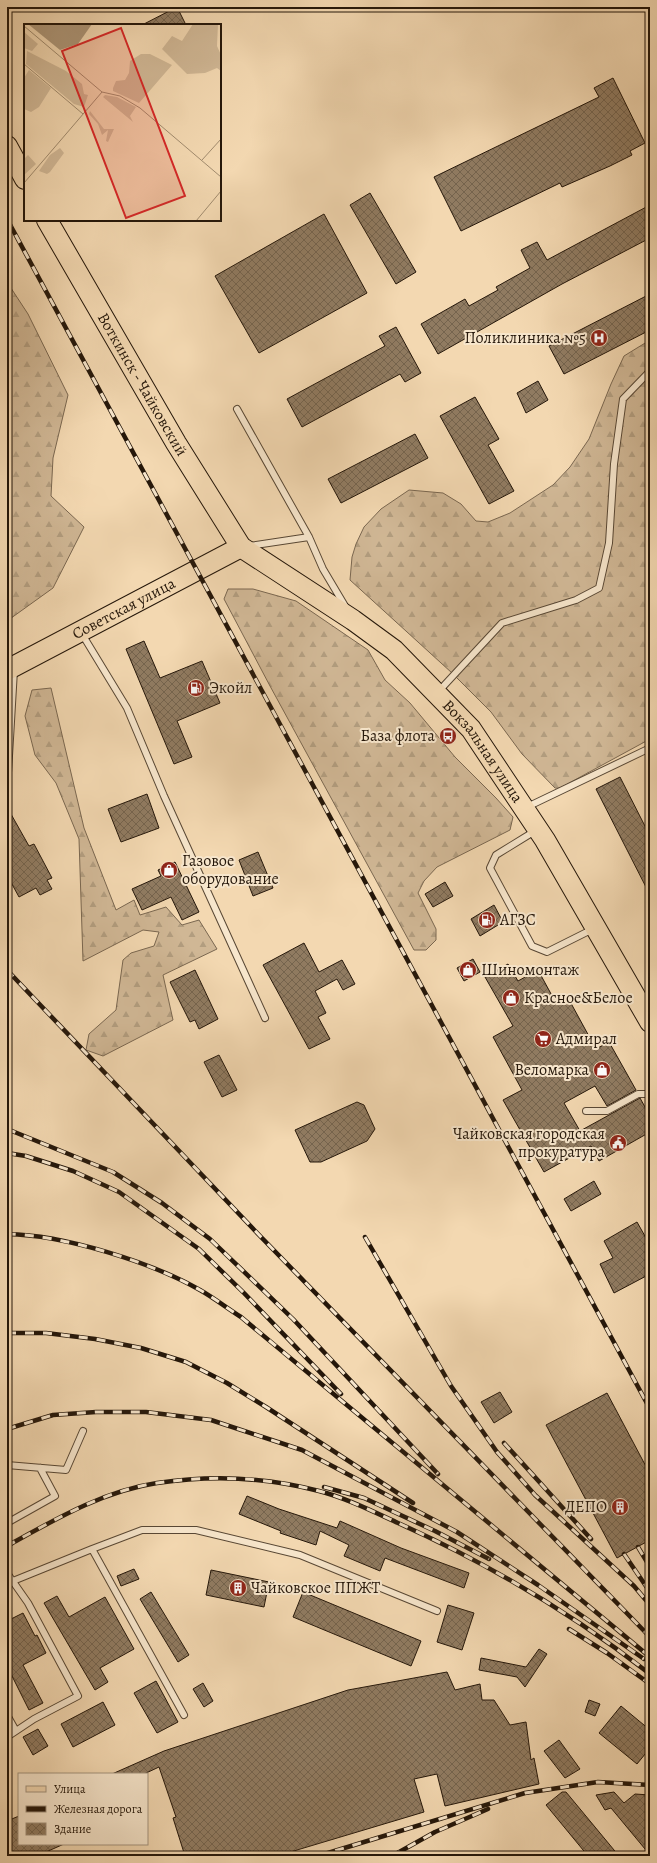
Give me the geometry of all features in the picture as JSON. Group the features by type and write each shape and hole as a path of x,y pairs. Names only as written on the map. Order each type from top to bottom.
{"main road":[{"path":"7,146 24,177"},
{"name":"Воткинск - Чайковский","path":"48,221 176,443 242,547"},
{"name":"Вокзальная улица","path":"242,547 353,620 394,650 471,729 539,829 650,1022"},
{"name":"Советская улица","path":"11,668 80,630 242,547"}],"lane":[{"path":"437,693 502,623 576,600 598,588 609,544 614,464 623,399 650,372"},
{"path":"237,409 309,536 323,569 353,620"},
{"path":"242,547 309,536"},
{"path":"80,630 128,708 164,796 265,1018"},
{"path":"7,790 11,668"},
{"path":"525,807 650,748"},
{"path":"539,829 496,855 490,868 532,946 547,952 597,928"},
{"path":"586,1111 606,1111 638,1094 647,1094"},
{"path":"7,1465 66,1470 83,1431"},
{"path":"7,1523 55,1496 40,1468"},
{"path":"13,1581 142,1530 196,1530 300,1555 437,1611"},
{"path":"92,1549 184,1715"},
{"path":"7,1573 28,1603 78,1696 34,1719 7,1737"},
{"path":"7,1715 16,1731"}],"green space":[{"path":"7,282 28,314 68,395 53,458 51,496 84,527 53,588 7,621"},
{"path":"650,340 650,739 560,788 555,788 522,754 491,712 452,673 350,580 352,557 364,527 381,509 409,490 443,493 461,504 476,521 488,522 510,513 553,485 570,467 589,439 624,356"},
{"path":"228,589 253,589 296,601 368,650 385,680 410,703 455,757 513,817 510,830 437,867 424,881 418,893 436,929 436,940 426,950 414,950 224,599"},
{"path":"51,688 84,828 116,910 134,900 140,915 166,907 182,925 199,920 217,949 163,975 173,1020 103,1056 86,1050 89,1034 116,1010 123,960 131,953 154,946 159,932 143,930 83,961 79,839 56,783 35,755 25,716 32,690"}],"building":[{"path":"177,7 186,24 144,24"},
{"path":"613,78 645,143 630,151 632,155 610,166 562,187 560,183 461,231 434,177 599,97 594,88"},
{"path":"370,193 416,272 396,284 350,205"},
{"path":"650,205 650,238 562,284 438,354 421,324 465,299 469,306 498,290 496,287 530,268 521,250 537,242 547,260"},
{"path":"324,214 367,293 259,353 215,276"},
{"name":"Поликлиника №5","path":"650,294 650,330 564,374 549,346"},
{"path":"396,327 421,373 405,382 400,374 302,427 287,399 385,346 379,336"},
{"path":"538,381 548,400 526,413 517,393"},
{"path":"475,397 499,439 488,445 514,491 489,504 440,416"},
{"path":"415,434 428,458 341,503 328,479"},
{"path":"144,641 160,678 202,661 220,703 177,721 192,757 174,764 126,649"},
{"path":"620,777 650,836 650,895 596,789"},
{"path":"147,794 159,828 121,842 108,809"},
{"path":"7,807 29,846 34,844 52,878 47,880 52,889 40,895 36,888 19,897 7,875"},
{"path":"258,852 273,888 253,896 239,860"},
{"path":"175,862 199,912 182,920 171,897 142,910 132,889 161,876 158,870"},
{"path":"445,882 453,896 433,907 425,894"},
{"name":"АГЗС","path":"494,905 503,922 480,936 471,919"},
{"path":"304,943 319,972 342,960 355,984 343,990 337,979 315,991 326,1013 318,1017 330,1039 309,1049 263,965"},
{"name":"Шиномонтаж","path":"473,959 480,972 464,981 457,968"},
{"path":"508,964 518,981 538,970 556,1003 567,996 596,1049 609,1042 636,1090 607,1106 595,1086 564,1103 580,1131 640,1098 650,1116 650,1132 599,1161 591,1146 544,1172 503,1100 522,1090 493,1037 513,1026 485,977"},
{"path":"195,970 218,1019 199,1029 195,1020 190,1022 170,982"},
{"path":"219,1055 237,1090 222,1097 204,1062"},
{"path":"357,1102 364,1105 375,1129 367,1141 321,1162 310,1162 295,1130"},
{"path":"594,1181 601,1194 571,1211 564,1199"},
{"path":"637,1222 650,1245 650,1274 614,1293 600,1264 613,1258 604,1241"},
{"path":"500,1392 512,1412 494,1423 481,1402"},
{"name":"ДЕПО","path":"607,1393 650,1474 650,1540 617,1558 546,1425"},
{"path":"247,1496 279,1509 337,1528 340,1521 401,1548 469,1573 464,1588 385,1558 380,1571 344,1556 349,1545 320,1531 316,1545 280,1533 281,1531 239,1514"},
{"path":"134,1569 139,1579 121,1586 117,1576"},
{"name":"Чайковское ППЖТ","path":"211,1570 269,1582 264,1607 206,1595"},
{"path":"151,1592 189,1655 178,1662 140,1599"},
{"path":"303,1592 421,1641 411,1666 293,1617"},
{"path":"57,1596 69,1617 105,1597 134,1649 100,1668 108,1682 95,1690 44,1603"},
{"path":"448,1605 474,1613 462,1650 437,1642"},
{"path":"23,1613 46,1653 23,1665 43,1703 29,1710 7,1666 7,1621"},
{"path":"539,1649 547,1654 525,1687 517,1677 479,1670 481,1658 526,1667"},
{"path":"447,1672 455,1690 480,1684 482,1700 494,1700 510,1725 526,1722 531,1760 534,1758 539,1784 445,1806 437,1774 414,1779 424,1812 277,1856 185,1856 173,1818 176,1817 159,1767 146,1773 114,1773 164,1751 348,1690"},
{"path":"156,1681 178,1722 157,1733 134,1693"},
{"path":"203,1683 213,1701 204,1707 193,1689"},
{"path":"589,1700 600,1704 595,1716 585,1712"},
{"path":"103,1702 115,1725 73,1747 61,1724"},
{"path":"621,1706 650,1730 650,1748 637,1764 599,1733"},
{"path":"38,1729 48,1746 33,1755 23,1737"},
{"path":"559,1740 580,1769 565,1778 544,1751"},
{"path":"562,1792 566,1792 619,1856 588,1856 546,1805"},
{"path":"614,1792 624,1803 635,1794 650,1795 650,1855 611,1808 605,1810 596,1795"},
{"path":"18,1816 18,1845 62,1845 37,1856 7,1856 7,1821"}],"railway":[{"path":"7,219 650,1409"},
{"path":"7,970 261,1237 650,1637"},
{"path":"7,1129 113,1172 162,1203 210,1239 293,1319 438,1474"},
{"path":"7,1153 26,1156 73,1171 119,1192 199,1249 244,1293 341,1394"},
{"path":"7,1234 54,1239 106,1252 157,1270 210,1296 241,1317 650,1657"},
{"path":"365,1237 451,1386 497,1452 535,1495 634,1586 650,1605"},
{"path":"7,1333 46,1333 95,1339 141,1348 186,1362 227,1383 266,1407 413,1503"},
{"path":"7,1429 53,1415 96,1412 146,1412 211,1420 302,1450 457,1532 538,1585 644,1659"},
{"path":"504,1443 591,1539"},
{"path":"7,1546 79,1508 137,1487 177,1480 218,1478 259,1480 299,1486 339,1497 359,1505 464,1555 560,1610 650,1674"},
{"path":"324,1487 364,1498 435,1531 489,1559"},
{"path":"638,1547 650,1567"},
{"path":"624,1554 650,1592"},
{"path":"569,1629 607,1653 650,1684"},
{"path":"318,1856 525,1793 598,1782 650,1785"},
{"path":"392,1856 435,1832 488,1809"}],"place":[{"name":"Поликлиника №5","path":"599,338"},
{"name":"Экойл","path":"196,688"},
{"name":"База флота","path":"448,736"},
{"name":"Газовое оборудование","path":"169,870"},
{"name":"АГЗС","path":"487,920"},
{"name":"Шиномонтаж","path":"468,970"},
{"name":"Красное&Белое","path":"511,998"},
{"name":"Адмирал","path":"543,1039"},
{"name":"Веломарка","path":"602,1070"},
{"name":"Чайковская городская прокуратура","path":"618,1143"},
{"name":"ДЕПО","path":"620,1507"},
{"name":"Чайковское ППЖТ","path":"238,1588"}]}
